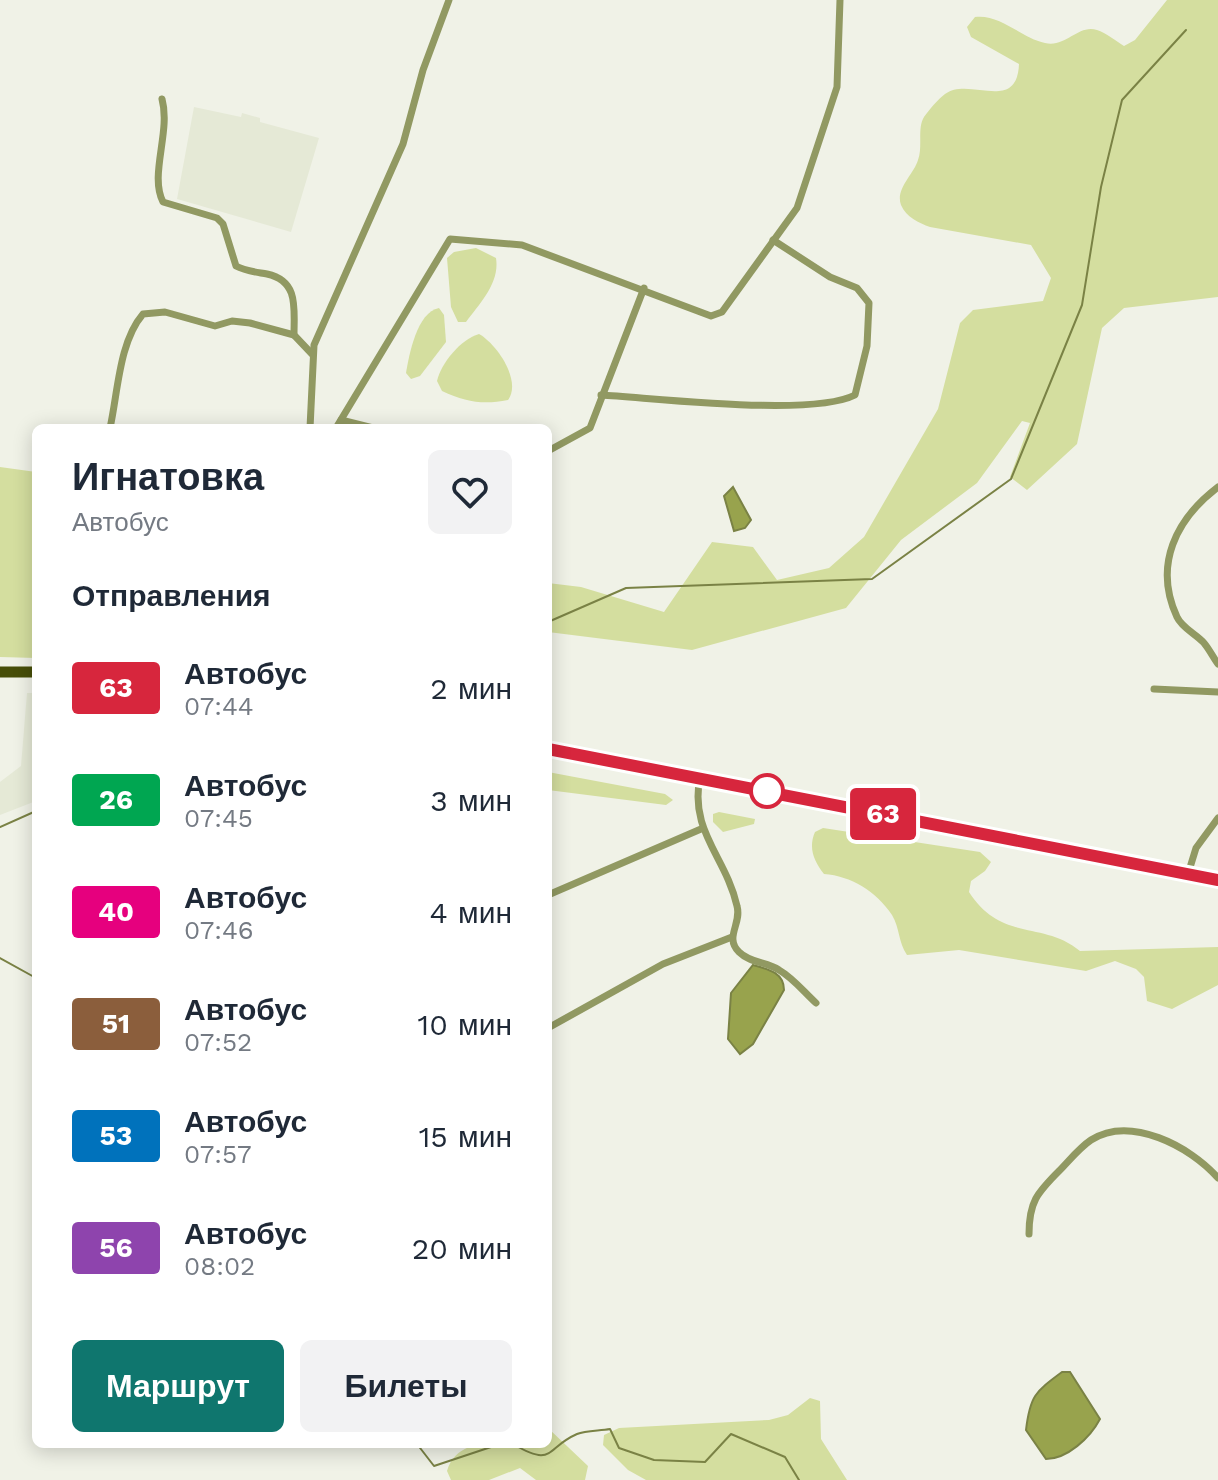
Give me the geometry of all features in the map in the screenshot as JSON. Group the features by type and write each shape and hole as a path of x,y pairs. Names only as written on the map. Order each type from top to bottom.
{"main road":[{"path":"0,672 32,672"},
{"path":"552,750 1218,880"}],"street":[{"path":"310,424 312,354 319,330 403,144 423,70 449,0"},
{"path":"338,424 450,239 522,245 716,316 797,208 837,87 840,0"},
{"path":"162,99 167,122 158,189 163,202 217,218 223,224 236,266 284,281 295,298 294,335"},
{"path":"601,395 771,407 841,400 855,395 867,346 869,303 857,288 830,277 773,240"},
{"path":"552,449 590,428 644,288"},
{"path":"111,424 128,340 133,326 143,314 165,312 215,326 232,321 250,323 294,335 312,354"},
{"path":"341,420 357,424"},
{"path":"1218,487 1184,518 1168,548 1170,590 1178,620 1204,643 1218,664"},
{"path":"1154,689 1218,692"},
{"path":"700,778 695,800 701,829 717,854 738,906 732,937 741,954 777,968 816,1003"},
{"path":"1188,874 1196,848 1218,818"},
{"path":"552,893 701,829"},
{"path":"552,1026 663,964 732,937"},
{"path":"1029,1234 1029,1209 1048,1182 1092,1139 1131,1130 1148,1134 1200,1160 1218,1178"}],"shaded area":[{"path":"1167,0 1218,0 1218,297 1124,308 1102,328 1077,444 1027,490 1010,477 1030,423 1022,421 977,483 901,540 846,608 692,650 552,632 552,583 581,587 664,612 712,542 753,547 777,580 829,568 864,537 938,409 960,323 973,310 1043,301 1051,278 1031,245 930,227 909,216 901,205 901,193 919,155 920,132 926,114 945,94 955,90 1001,91 1010,87 1016,79 1019,64 971,37 967,27 975,17 984,17 1045,43 1059,42 1090,29 1104,33 1124,46 1135,40"},
{"path":"194,107 241,117 242,113 260,118 260,122 319,138 291,232 177,199"},
{"path":"476,248 496,258 495,276 488,292 466,322 458,322 451,307 447,258 454,252"},
{"path":"439,308 444,315 446,342 420,376 411,379 406,373 415,335 425,317"},
{"path":"479,334 500,354 510,373 512,392 508,400 467,400 442,391 437,381 453,353 465,341"},
{"path":"0,467 32,471 32,658 0,657"},
{"path":"733,487 751,520 745,528 734,531 724,496"},
{"path":"27,693 32,693 32,803 0,815 0,782 21,766"},
{"path":"552,773 665,794 673,800 666,805 552,791"},
{"path":"719,812 755,819 754,824 723,832 713,822 713,814"},
{"path":"823,828 980,852 991,862 971,881 969,892 995,918 1009,925 1052,936 1080,951 1218,947 1218,985 1172,1009 1147,1001 1144,977 1136,969 1115,961 1086,971 959,950 907,955 895,920 886,906 871,892 853,882 824,874 820,869 812,843 815,832"},
{"path":"753,965 778,975 784,990 753,1044 740,1054 728,1039 731,993"},
{"path":"1062,1372 1070,1372 1100,1419 1077,1446 1062,1455 1046,1459 1026,1430 1028,1419 1035,1396"},
{"path":"810,1398 820,1401 821,1439 847,1480 646,1480 628,1470 603,1445 604,1435 619,1428 769,1420 788,1415"},
{"path":"552,1432 588,1466 585,1480 536,1480 520,1468 489,1480 451,1480 447,1471 453,1458 463,1450 552,1448"}],"waterway":[{"path":"552,620 626,588 872,579 1011,479 1082,305 1101,187 1122,100 1186,30"},
{"path":"0,827 32,813"},
{"path":"0,958 32,976"},
{"path":"520,1448 543,1455 577,1434 610,1429 619,1448 654,1460 705,1462 731,1434 785,1457 799,1480"},
{"path":"420,1448 434,1466 488,1448"}],"bus line":[{"name":"63","path":"552,750 1218,880"}]}
